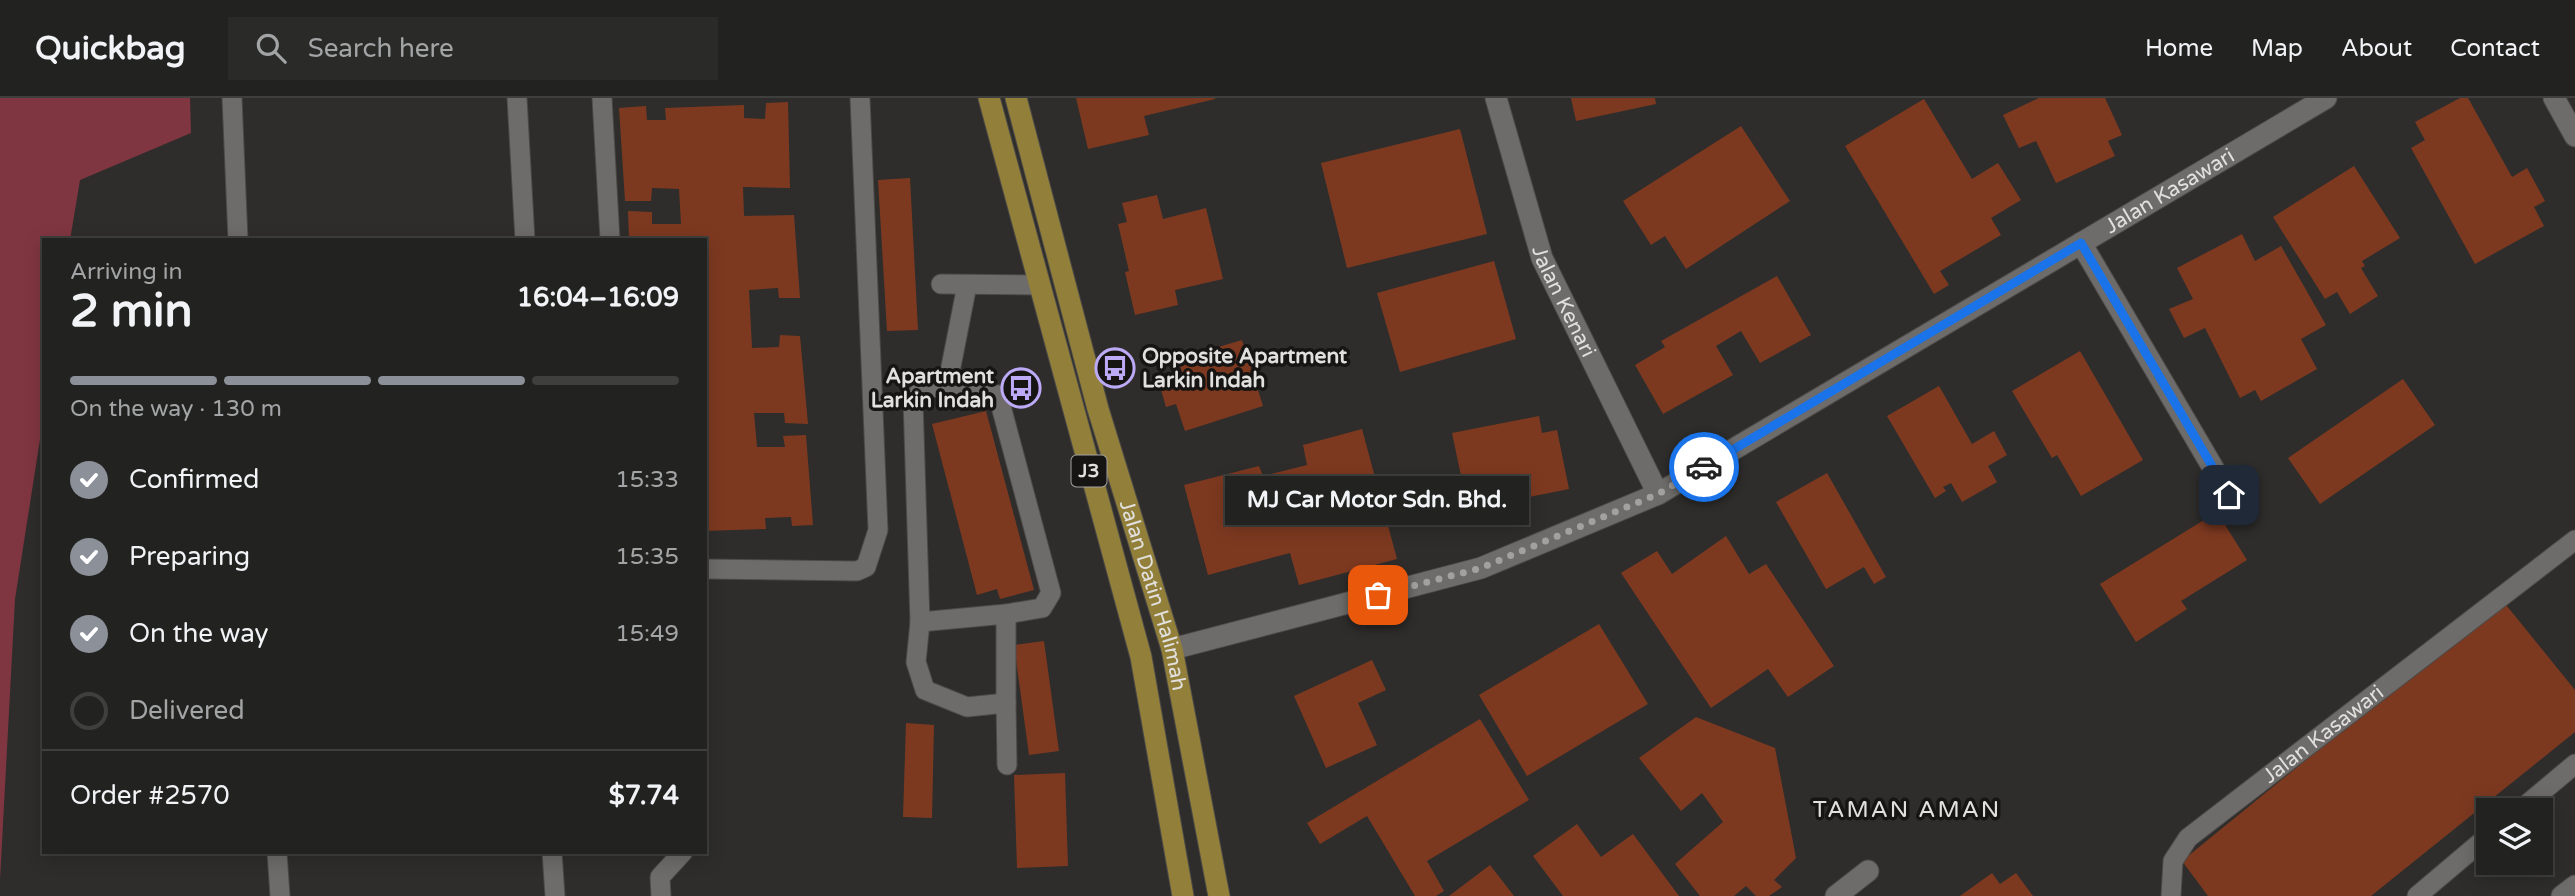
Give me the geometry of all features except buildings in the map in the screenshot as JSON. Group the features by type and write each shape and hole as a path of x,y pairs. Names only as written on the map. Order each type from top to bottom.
{"main road":[{"name":"Jalan Datin Halimah","path":"989,98 1141,657 1183,896"},
{"name":"Jalan Datin Halimah","path":"1016,98 1098,409 1172,649 1219,896"}],"street":[{"name":"Jalan Kenari","path":"1496,98 1542,258 1658,494"},
{"name":"Jalan Kasawari","path":"1172,649 1481,568 1658,494 2326,98"},
{"path":"2554,98 2575,136"},
{"path":"2081,243 2229,495"},
{"path":"1836,896 1868,872"},
{"path":"2562,896 2575,886"}],"lane":[{"path":"232,98 238,238"},
{"path":"517,98 525,238"},
{"path":"601,98 610,238"},
{"path":"707,569 858,571 866,567 878,530 877,283 860,98"},
{"path":"942,284 1038,285"},
{"path":"947,387 967,285"},
{"path":"920,622 1042,608 1051,593 998,394 924,386 914,400 920,622 916,662 925,690 967,707 1006,703"},
{"name":"Jalan Kasawari","path":"2171,896 2173,861 2188,838 2575,540"},
{"path":"1006,614 1007,765"},
{"path":"2534,798 2575,764"},
{"path":"2417,896 2476,846"},
{"path":"276,854 280,896"},
{"path":"552,854 555,896"},
{"path":"661,896 660,877 681,854"}],"shaded area":[{"path":"0,98 190,98 191,133 80,180 70,238 42,238 42,427 15,599 0,880"}],"way so far":[{"path":"1378,595 1481,568 1658,494 1704,467"}],"place":[{"name":"Opposite Apartment Larkin Indah","path":"1115,368"},
{"name":"Apartment Larkin Indah","path":"1021,388"},
{"name":"MJ Car Motor Sdn. Bhd.","path":"1378,595"}],"district":[{"name":"TAMAN AMAN","path":"1907,810"}],"route":[{"path":"1704,467 2081,243 2229,495"}]}
